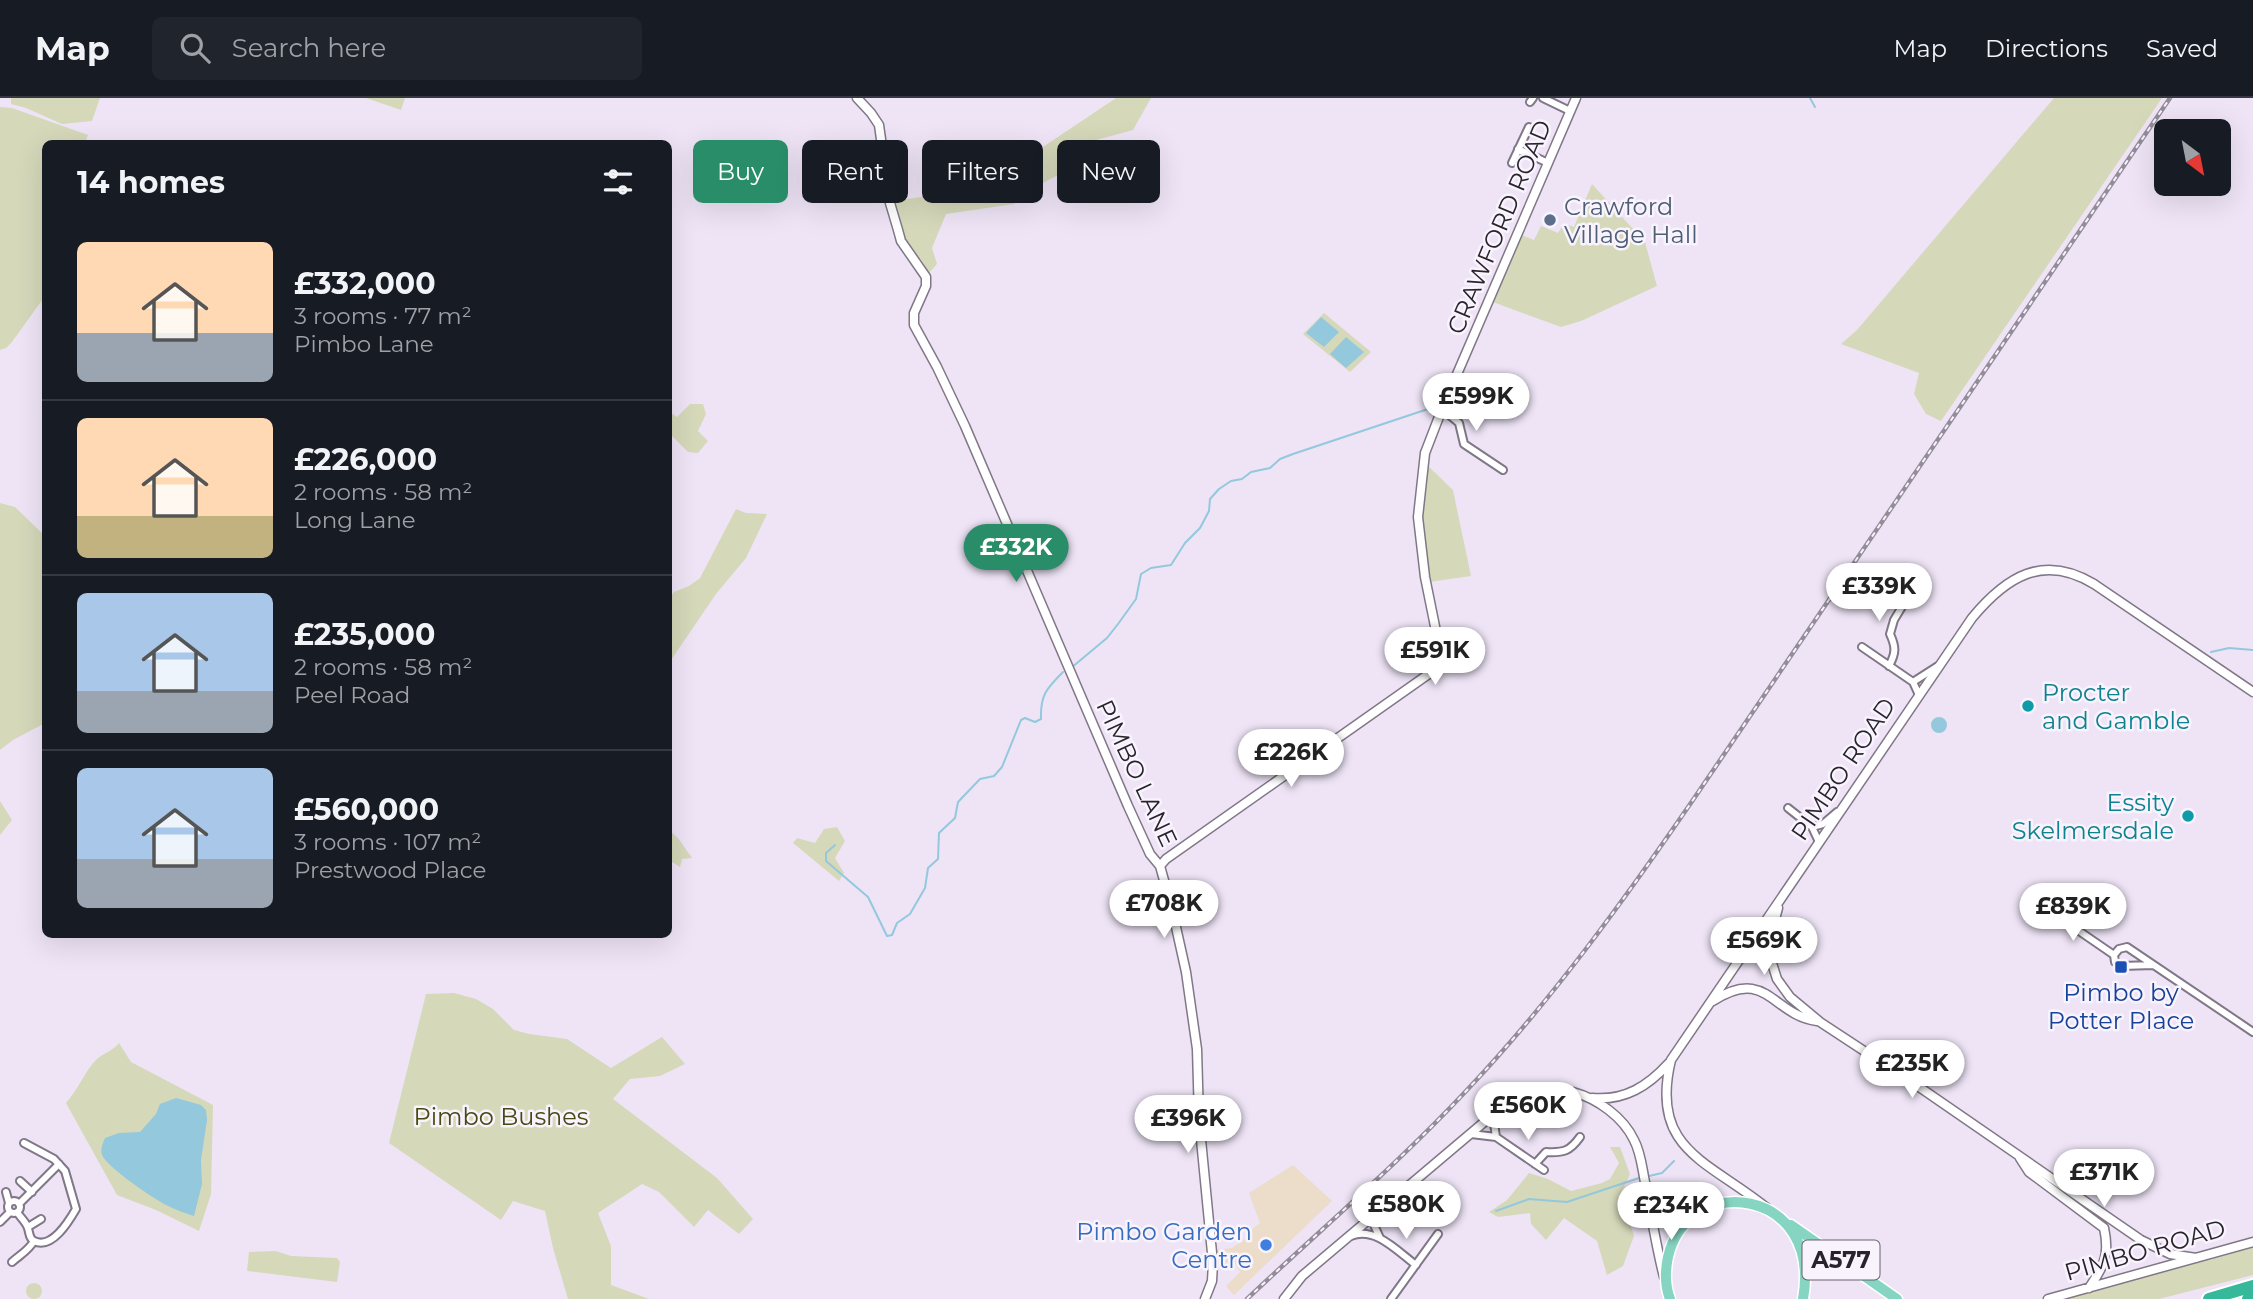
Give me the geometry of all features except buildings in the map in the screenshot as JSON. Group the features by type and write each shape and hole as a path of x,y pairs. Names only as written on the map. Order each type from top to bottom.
{"highway":[{"path":"2209,1299 2253,1286"}],"main road":[{"name":"A577","path":"1671,1299 1666,1272 1670,1251 1683,1226 1695,1215 1720,1204 1751,1204 1766,1208 1897,1299"},
{"name":"A577","path":"1785,1221 1803,1253 1805,1269 1802,1299"}],"street":[{"name":"PIMBO LANE","path":"857,98 872,113 879,125 892,211 901,241 926,277 926,286 914,313 915,326 965,426 1128,806 1150,854 1160,866 1186,972 1196,1041 1199,1119 1213,1263 1212,1281 1205,1299"},
{"path":"1543,98 1570,111"},
{"name":"CRAWFORD ROAD","path":"1160,866 1433,671 1440,651 1425,578 1418,517 1425,453 1576,98"},
{"path":"1512,163 1529,127"},
{"path":"1518,149 1548,163"},
{"path":"1442,409 1459,423 1464,444 1503,470"},
{"name":"PIMBO ROAD","path":"1766,1208 1688,1150 1672,1129 1666,1109 1666,1081 1671,1060 1940,664 1972,618 1998,589 2023,575 2052,569 2082,577 2253,692"},
{"path":"1889,666 1896,646 1889,634 1909,595"},
{"path":"1862,647 1913,682 1919,695"},
{"path":"1913,682 1940,664"},
{"path":"1812,827 1823,824 1842,807"},
{"path":"1788,808 1812,827 1819,842"},
{"path":"1781,899 1770,938 1773,969 1790,997 1820,1022 2152,1247 2170,1254 2196,1258"},
{"path":"2047,909 2114,955 2115,962 2122,966 2153,965"},
{"path":"2114,955 2119,949 2127,947 2253,1032"},
{"path":"1710,1004 1734,990 1750,988 1767,994 1803,1019 1820,1022"},
{"path":"1284,1299 1302,1276 1502,1107 1523,1095 1539,1090 1562,1090 1590,1097 1612,1098 1632,1093 1652,1080 1671,1060"},
{"path":"1590,1097 1619,1119 1632,1137 1640,1156 1667,1286"},
{"path":"1496,1137 1494,1123 1502,1107"},
{"path":"1471,1134 1496,1137 1544,1170"},
{"path":"1535,1164 1546,1152 1559,1153 1572,1148 1580,1137"},
{"path":"6,1192 8,1207 15,1209 34,1241 45,1242 53,1238 76,1209 65,1171 54,1159 24,1143"},
{"path":"2018,1154 2029,1172 2104,1228 2108,1245 2104,1267 2089,1288"},
{"path":"0,1222 59,1164"},
{"path":"20,1181 32,1192"},
{"path":"1381,1239 1374,1229 1375,1221 1390,1202"},
{"path":"28,1227 41,1219"},
{"path":"1346,1239 1363,1233 1381,1239 1416,1265"},
{"path":"1391,1299 1438,1234"},
{"path":"12,1262 28,1251 34,1241"},
{"name":"PIMBO ROAD","path":"2048,1299 2253,1242"}],"shaded area":[{"path":"1293,1165 1332,1201 1234,1295 1226,1286 1240,1272 1235,1263 1217,1268 1216,1250 1232,1248 1252,1234 1250,1231 1260,1223 1249,1193"}],"green space":[{"path":"11,98 100,98 92,121 62,124 11,104"},
{"path":"366,98 405,98 401,110"},
{"path":"1116,98 1151,98 1133,130 1096,140 1057,140 1057,176 1043,183 1043,147"},
{"path":"2054,98 2162,98 1941,421 1926,414 1914,394 1919,373 1841,344 1857,330"},
{"path":"0,107 12,108 88,135 86,140 42,140 42,300 12,342 0,350"},
{"path":"1592,184 1645,242 1657,286 1581,321 1561,327 1490,301 1519,234 1534,240 1541,226 1558,233 1564,224 1574,227"},
{"path":"922,197 922,203 1015,203 946,214 932,248 937,264 928,274 903,233 895,213 892,203 908,203 908,199"},
{"path":"1324,313 1371,352 1350,372 1303,334"},
{"path":"690,404 703,404 706,414 698,431 708,441 698,453 688,452 672,436 672,414 677,417"},
{"path":"1425,463 1453,490 1471,576 1429,582 1421,517"},
{"path":"0,503 15,507 42,533 42,725 0,750"},
{"path":"736,509 746,513 767,514 746,558 716,594 672,659 672,595 700,578"},
{"path":"0,801 12,820 0,835"},
{"path":"837,827 845,841 835,858 844,873 839,881 793,843 797,838 815,843 824,829"},
{"path":"672,833 692,858 682,859 680,867 672,862"},
{"name":"Pimbo Bushes","path":"454,993 476,999 493,1009 514,1030 567,1039 611,1068 662,1037 685,1064 660,1076 630,1079 613,1099 717,1178 753,1219 739,1234 708,1210 694,1227 659,1192 642,1184 598,1213 611,1246 611,1285 649,1299 568,1299 545,1211 513,1201 501,1220 389,1143 426,994"},
{"path":"119,1043 131,1062 213,1105 211,1194 199,1231 117,1195 66,1103 92,1064"},
{"path":"1610,1147 1620,1147 1630,1174 1621,1193 1634,1236 1623,1266 1607,1275 1597,1241 1564,1218 1546,1240 1531,1224 1530,1213 1498,1217 1489,1212 1507,1200 1529,1173 1571,1191 1610,1179 1619,1163"},
{"path":"2253,1245 2253,1275 2159,1299 2064,1299 2207,1258 2209,1260"},
{"path":"276,1251 291,1256 337,1258 340,1262 337,1282 247,1271 249,1252"},
{"path":"34,1283 40,1285 40,1297 34,1299 28,1297 26,1291 28,1285"}],"water":[{"path":"1321,317 1339,332 1324,347 1306,333"},
{"path":"1346,337 1364,352 1346,368 1330,354"},
{"path":"1936,717 1942,717 1947,725 1945,731 1936,733 1931,728 1931,722"},
{"path":"176,1098 201,1105 206,1110 201,1160 202,1184 194,1216 168,1206 143,1190 106,1161 101,1153 105,1138 119,1133 140,1132 156,1114 160,1104"}],"waterway":[{"path":"1810,98 1815,107"},
{"path":"1071,668 1107,638 1118,624 1136,599 1141,574 1151,568 1171,565 1185,543 1200,528 1209,511 1210,499 1219,489 1251,472 1270,468 1280,459 1293,454 1428,409 1434,411"},
{"path":"2211,652 2229,648 2253,650"},
{"path":"835,845 826,853 826,861 868,897 887,936 892,935 897,923 910,914 925,888 928,868 938,859 939,833 955,818 958,802 980,779 994,776 1002,767 1021,720 1025,718 1035,722 1041,719 1046,693 1063,672"},
{"path":"1649,1176 1662,1173 1674,1161"},
{"path":"1496,1211 1529,1199 1567,1202 1639,1178"}],"railway":[{"path":"1247,1299 1441,1117 1529,1021 1587,948 1695,797 2170,98"}],"place":[{"name":"Crawford Village Hall","path":"1550,220"},
{"name":"Procter and Gamble","path":"2028,706"},
{"name":"Essity Skelmersdale","path":"2188,816"},
{"name":"Pimbo by Potter Place","path":"2121,967"},
{"name":"Pimbo Garden Centre","path":"1266,1245"}]}
